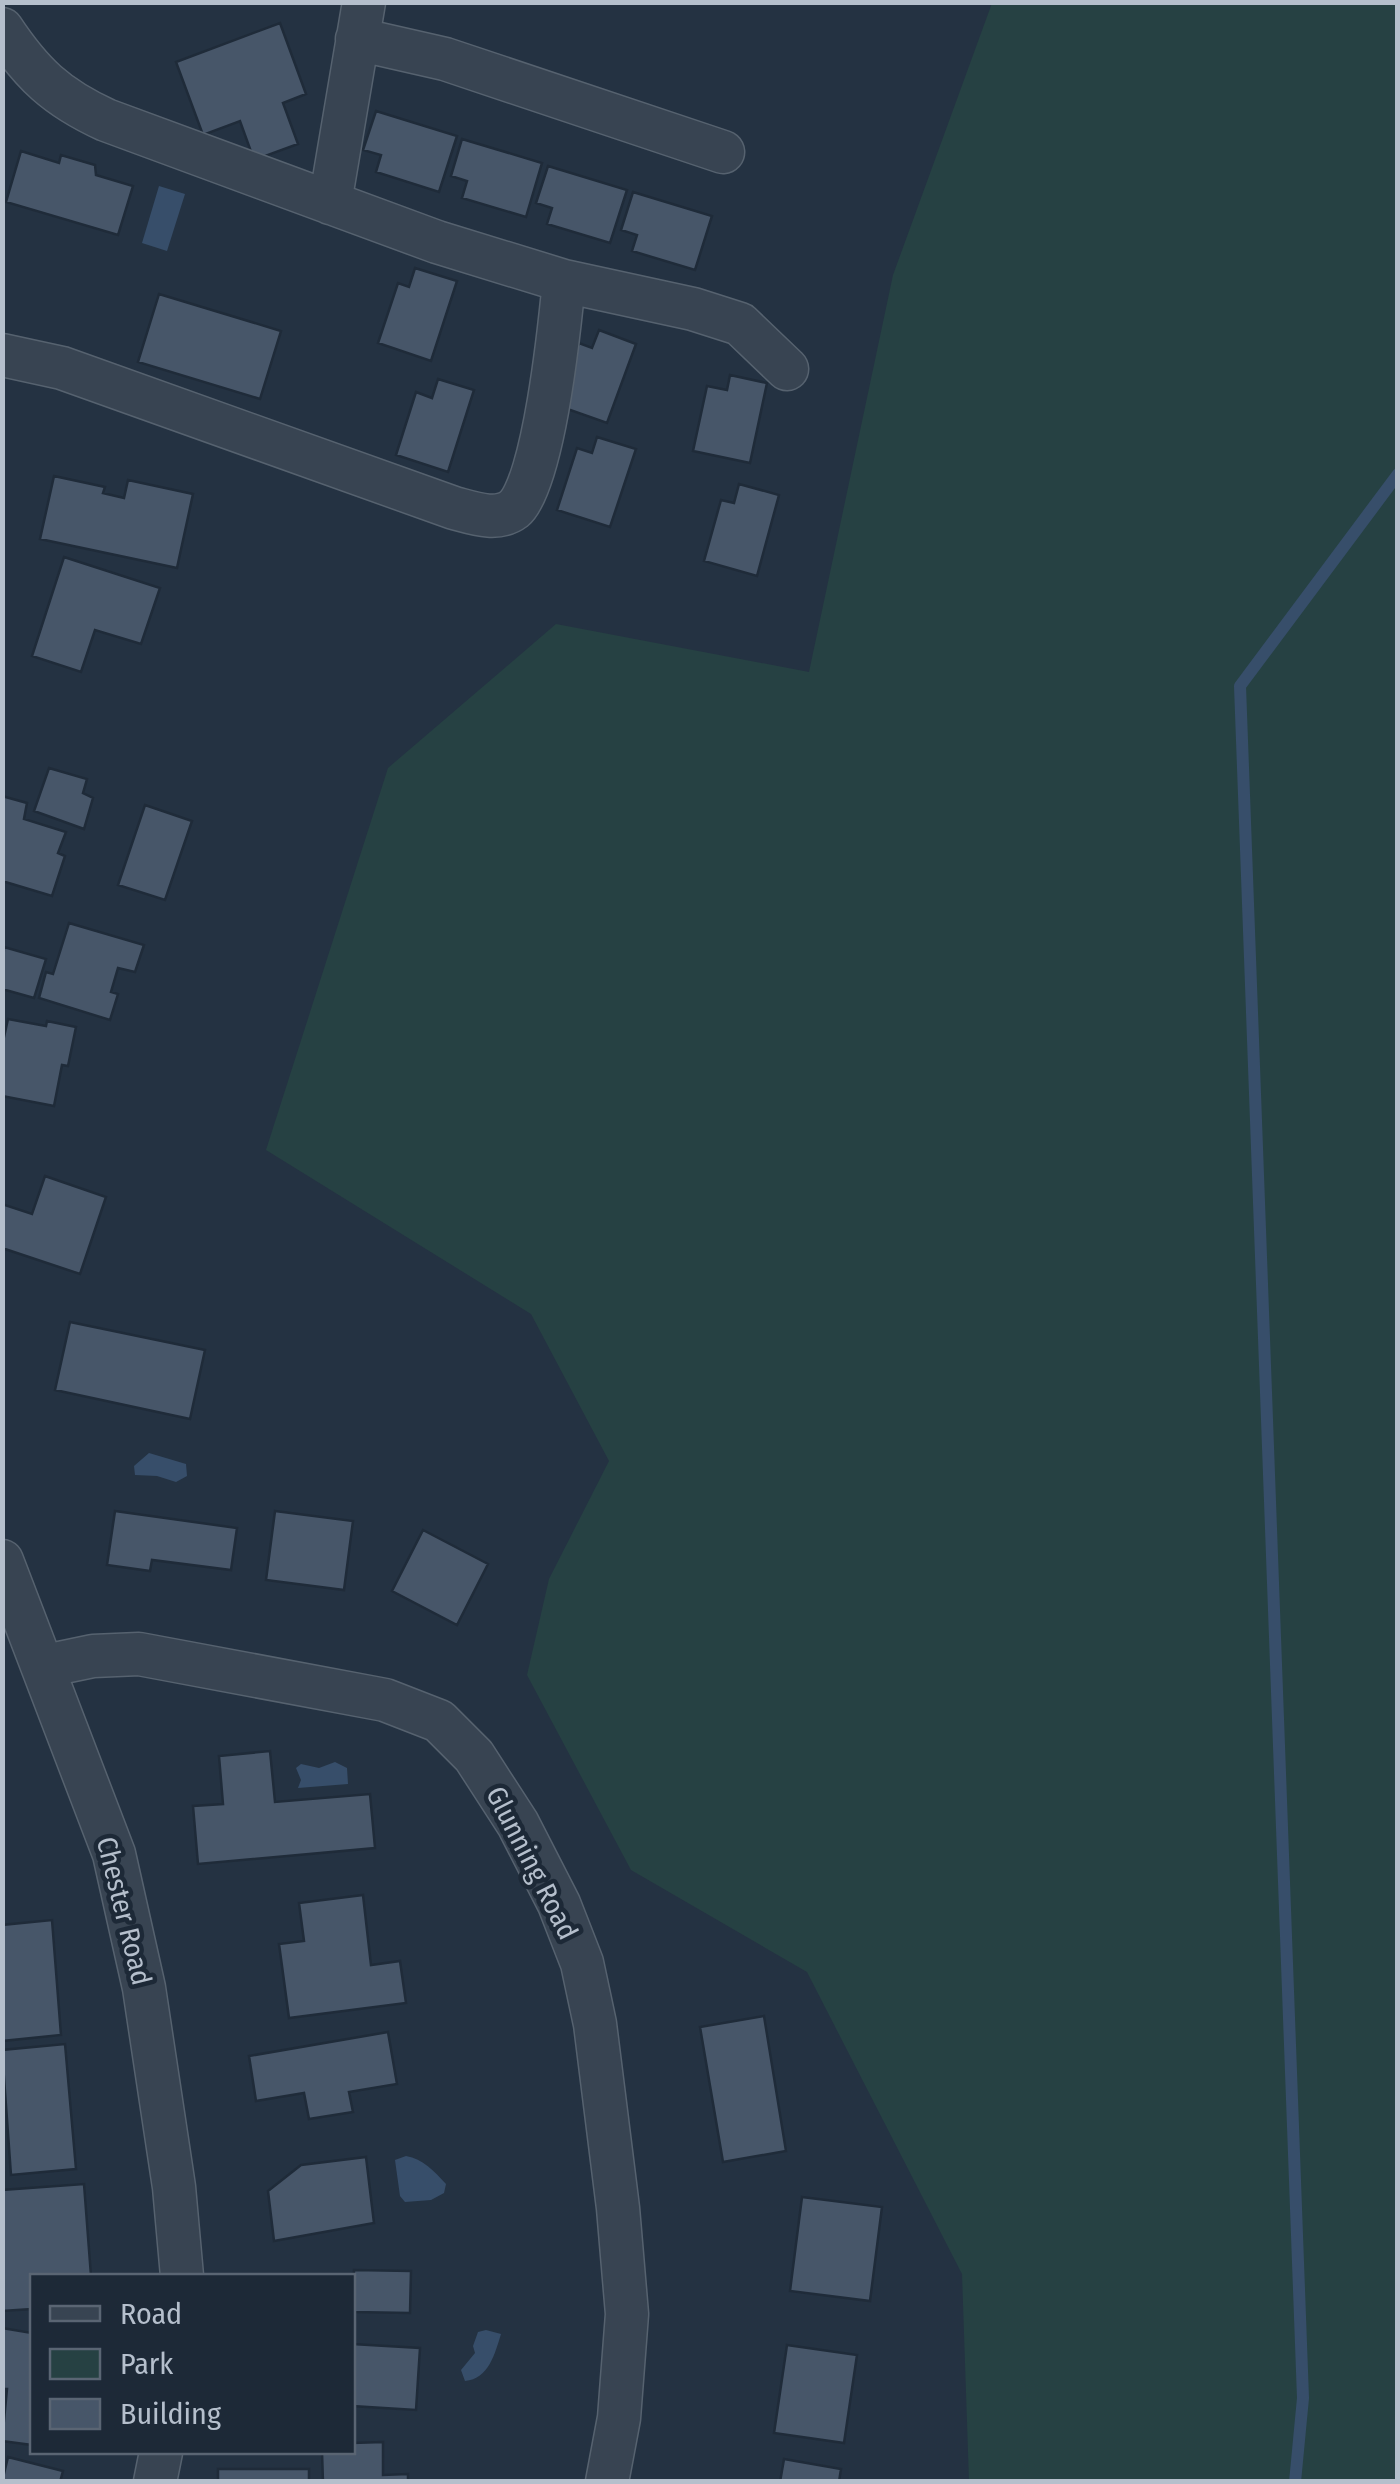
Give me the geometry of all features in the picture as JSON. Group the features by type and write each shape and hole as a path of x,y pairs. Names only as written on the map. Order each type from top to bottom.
{"street":[{"path":"330,203 361,21 444,59 724,152"},
{"path":"2,29 23,60 71,104 437,242 564,281 693,309 740,324 787,368"},
{"path":"2,355 62,368 454,508 502,516 522,501 533,476 557,350 564,281"},
{"name":"Chester Road","path":"2,1562 114,1854 140,1968 174,2187 182,2274"},
{"name":"Glunning Road","path":"44,1666 93,1656 139,1654 386,1700 439,1721 474,1756 518,1824 559,1904 582,1963 595,2024 627,2314 620,2418 607,2482"},
{"path":"154,2482 161,2454"}],"green space":[{"path":"992,3 1397,3 1397,2481 969,2481 962,2274 807,1972 631,1870 527,1675 549,1579 609,1461 531,1314 266,1150 388,768 556,624 809,672 893,275"}],"water":[{"path":"159,186 185,194 167,251 142,243"},
{"path":"149,1453 186,1464 187,1476 176,1482 135,1475 134,1466"},
{"path":"335,1762 347,1768 348,1784 298,1788 301,1780 296,1768 301,1764 319,1768"},
{"path":"406,2156 437,2175 446,2184 444,2193 431,2200 405,2202 400,2196 395,2160"},
{"path":"478,2332 501,2334 493,2357 480,2375 465,2381 461,2370 475,2353"}],"building":[{"path":"280,23 306,94 283,103 298,144 254,160 240,121 203,135 176,62"},
{"path":"376,111 457,136 439,192 376,172 381,155 363,150"},
{"path":"462,139 542,163 526,217 462,198 467,181 451,176"},
{"path":"21,151 59,163 61,155 95,165 96,175 133,186 118,235 6,202"},
{"path":"548,166 627,190 610,243 547,224 552,208 536,203"},
{"path":"633,192 712,216 695,270 632,251 637,235 621,230"},
{"path":"415,268 457,281 431,361 378,343 398,283 409,287"},
{"path":"159,294 281,331 260,399 138,362"},
{"path":"599,330 636,344 607,423 556,405 579,343 592,348"},
{"path":"730,375 767,383 750,463 693,451 707,386 727,390"},
{"path":"438,379 474,390 448,472 396,455 416,392 432,398"},
{"path":"597,437 636,449 610,527 557,510 577,448 592,453"},
{"path":"54,476 105,487 103,493 124,498 128,480 193,494 177,568 40,539"},
{"path":"739,484 779,495 757,576 704,561 721,500 734,503"},
{"path":"64,557 160,588 141,644 95,630 81,672 32,656"},
{"path":"49,768 87,779 83,793 93,798 84,829 34,811"},
{"path":"2,796 27,803 24,819 66,832 58,853 65,856 52,896 2,881"},
{"path":"145,805 192,821 165,900 118,885"},
{"path":"69,923 144,945 135,972 118,968 111,992 118,994 110,1020 39,998 46,972 53,974"},
{"path":"4,947 46,959 34,998 2,989"},
{"path":"8,1019 76,1027 68,1066 62,1065 54,1106 2,1096 2,1046"},
{"path":"45,1176 106,1197 80,1274 2,1248 2,1204 32,1214"},
{"path":"70,1322 205,1350 190,1419 55,1390"},
{"path":"115,1511 237,1528 231,1570 152,1560 150,1571 107,1565"},
{"path":"275,1511 353,1521 344,1590 266,1580"},
{"path":"423,1530 488,1564 457,1625 392,1591"},
{"path":"270,1751 275,1802 370,1794 375,1848 198,1864 193,1806 223,1804 219,1756"},
{"path":"363,1895 371,1965 400,1961 406,2003 289,2018 279,1944 304,1941 299,1903"},
{"path":"52,1920 61,2035 2,2041 2,1925"},
{"path":"764,2016 786,2151 723,2162 700,2027"},
{"path":"388,2032 397,2084 349,2092 353,2112 309,2119 304,2093 256,2101 249,2056"},
{"path":"65,2044 76,2169 11,2175 2,2050"},
{"path":"366,2157 374,2223 274,2241 268,2191 301,2165"},
{"path":"84,2184 91,2274 30,2274 30,2309 2,2311 2,2190"},
{"path":"802,2197 882,2207 870,2301 790,2291"},
{"path":"354,2270 411,2271 410,2313 355,2312"},
{"path":"2,2328 30,2333 30,2445 2,2441 7,2389 2,2389"},
{"path":"355,2344 420,2348 416,2410 355,2406"},
{"path":"787,2345 857,2355 844,2443 774,2433"},
{"path":"383,2442 383,2475 408,2474 408,2482 323,2482 322,2454 355,2454 355,2443"},
{"path":"8,2457 63,2471 60,2482 2,2482"},
{"path":"784,2459 841,2469 839,2482 780,2482"},
{"path":"218,2469 309,2469 309,2482 218,2482"}],"waterway":[{"path":"1295,2482 1303,2398 1240,686 1398,474"}]}
